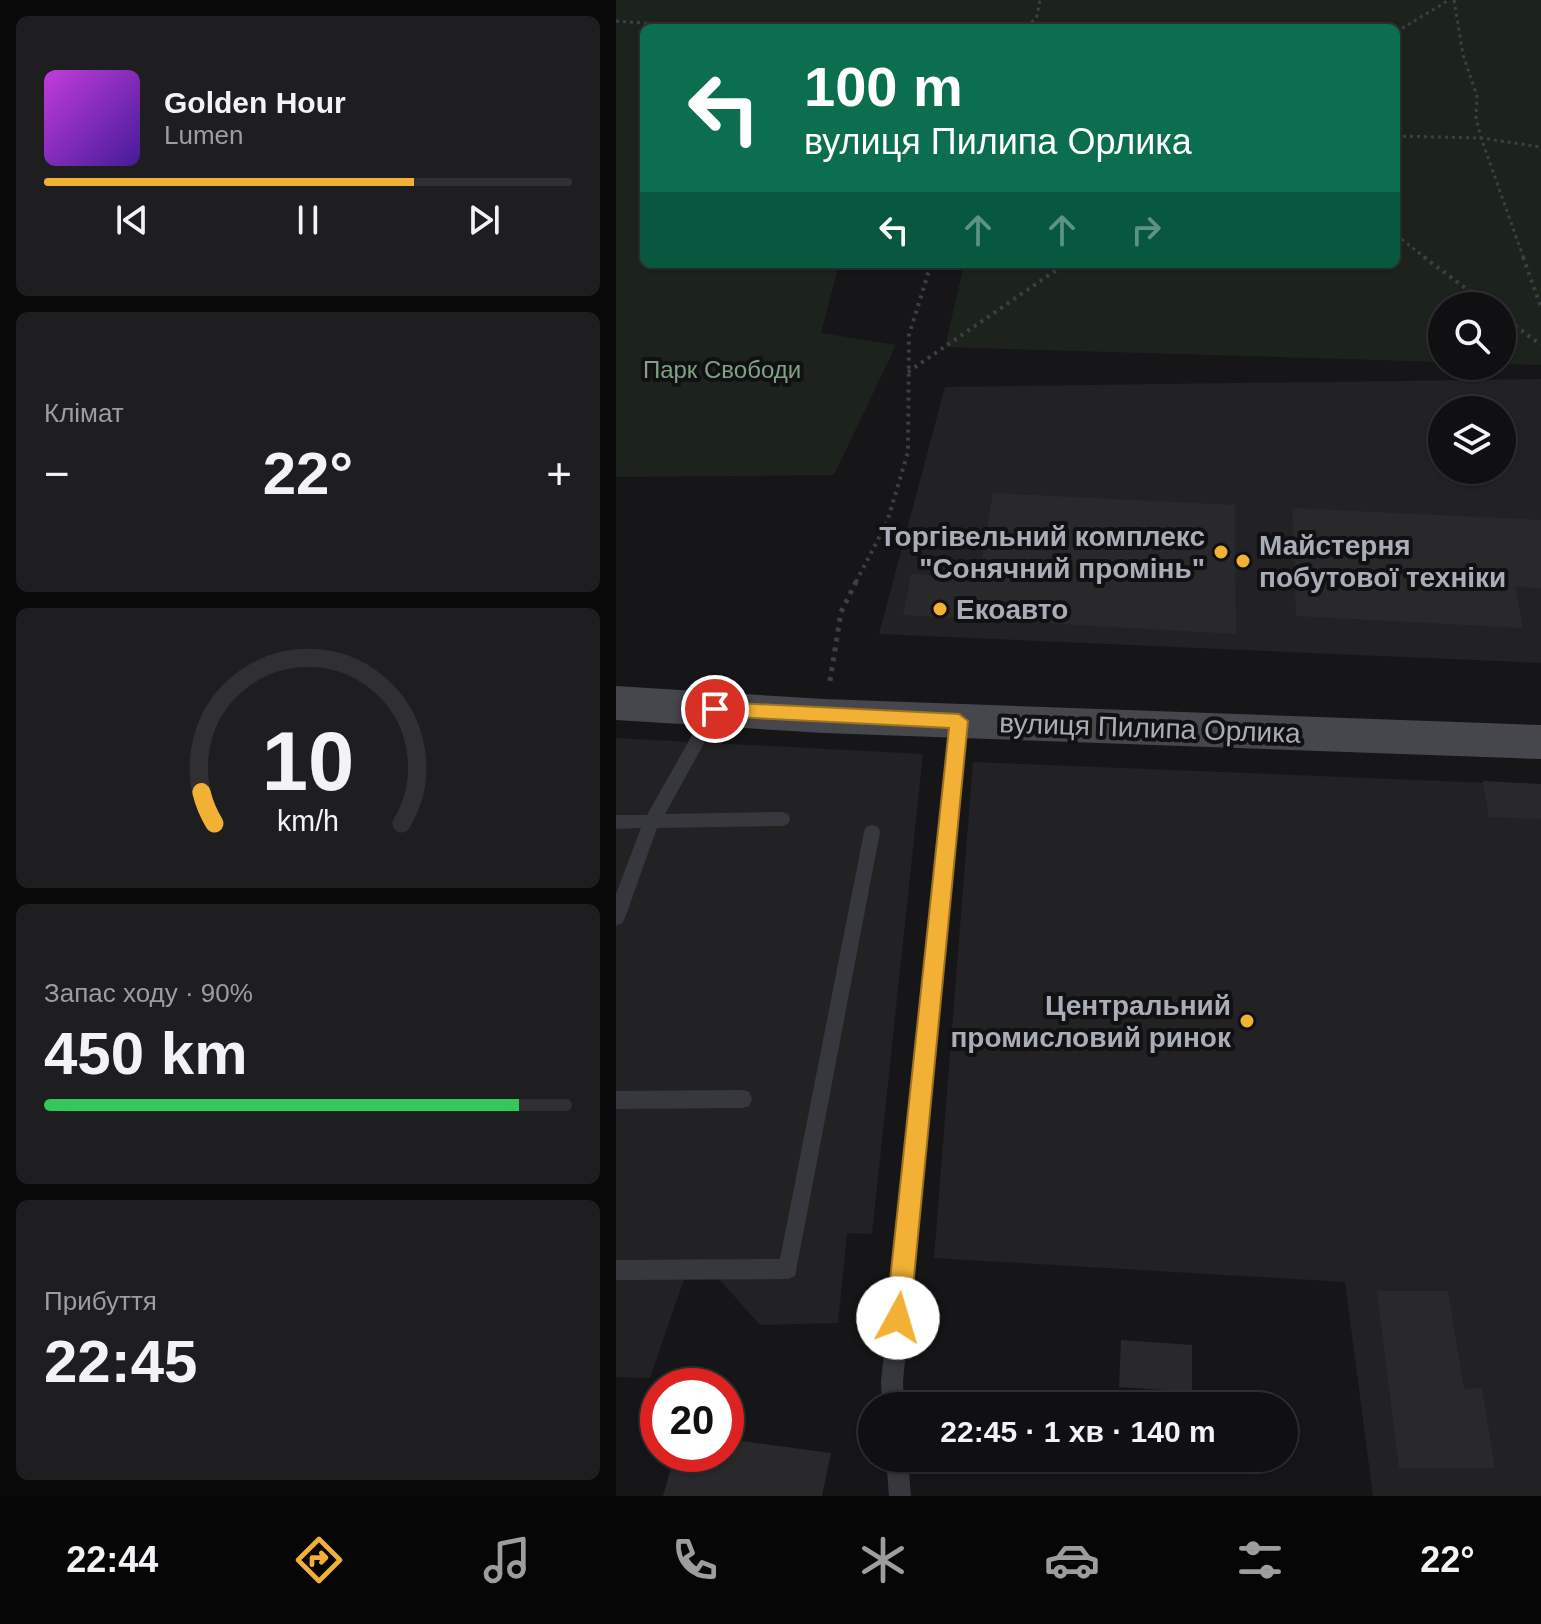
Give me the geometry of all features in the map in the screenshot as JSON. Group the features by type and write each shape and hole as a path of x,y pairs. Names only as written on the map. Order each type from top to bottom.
{"main road":[{"name":"вулиця Пилипа Орлика","path":"616,703 824,716 1541,742"}],"lane":[{"path":"616,918 651,823 715,709"},
{"path":"892,1392 959,721"},
{"path":"616,822 782,819"},
{"path":"616,1270 788,1269 872,832"},
{"path":"616,1100 742,1099"},
{"path":"898,1472 900,1496"}],"path":[{"path":"1030,24 1037,16 1040,0"},
{"path":"1400,30 1451,0 1463,55 1477,96 1476,118 1481,138 1541,307"},
{"path":"616,21 656,24"},
{"path":"1400,136 1481,138 1541,147"},
{"path":"1400,238 1471,292"},
{"path":"824,716 841,612 887,522 908,452 909,335 930,268"},
{"path":"908,372 1059,268"},
{"path":"1516,326 1541,345"}],"shaded area":[{"name":"Торгівельний комплекс \"Сонячний промінь\"","path":"1541,379 1541,663 879,634 945,387"},
{"path":"616,738 923,754 872,1234 847,1233 838,1323 760,1325 718,1278 684,1279 653,1368 640,1368 640,1378 616,1377"},
{"name":"Центральний промисловий ринок","path":"973,762 1541,785 1541,1496 1373,1496 1345,1282 934,1258"}],"green space":[{"name":"Парк Свободи","path":"616,0 1541,0 1541,365 1516,364 1516,292 1428,292 1428,362 945,347 963,268 1400,268 1400,24 640,24 640,268 838,268 821,333 896,345 834,475 616,477"}],"building":[{"path":"993,493 1235,505 1236,634 903,615 911,574 979,578"},
{"path":"1292,508 1541,520 1541,588 1515,587 1523,628 1296,616"},
{"path":"1483,781 1541,784 1541,819 1489,817"},
{"path":"1377,1291 1448,1291 1464,1389 1482,1388 1495,1468 1399,1468"},
{"path":"1121,1340 1192,1345 1192,1392 1119,1387"},
{"path":"744,1441 831,1453 822,1496 663,1496 670,1472 744,1472"}],"place":[{"name":"Торгівельний комплекс \"Сонячний промінь\"","path":"1221,552"},
{"name":"Майстерня побутової техніки","path":"1243,561"},
{"name":"Екоавто","path":"940,609"},
{"name":"Центральний промисловий ринок","path":"1247,1021"}],"route":[{"path":"715,709 959,721 898,1318"}]}
